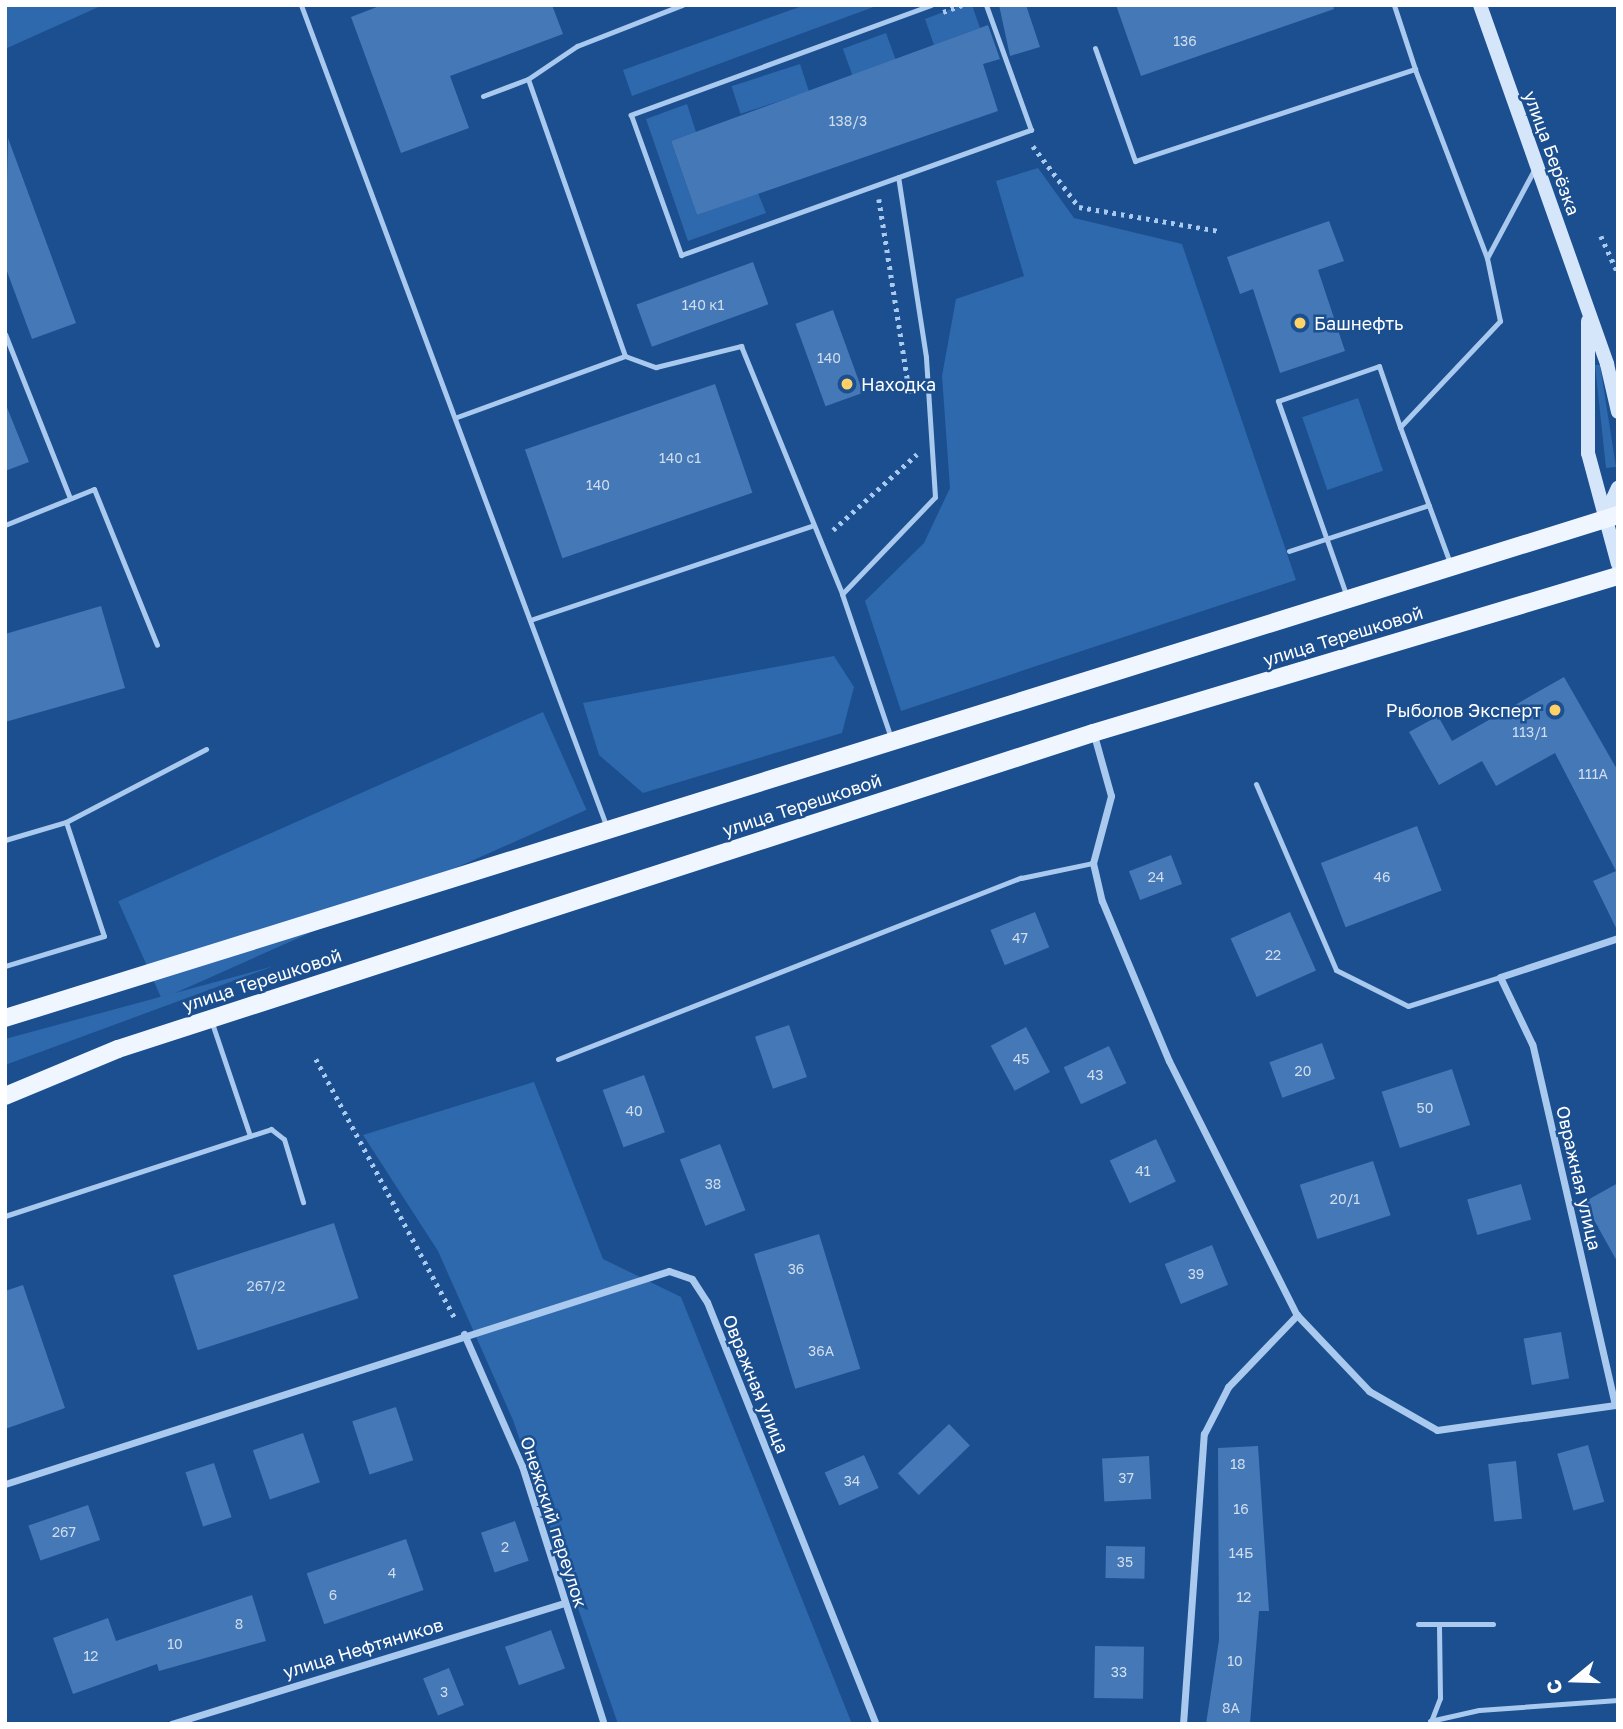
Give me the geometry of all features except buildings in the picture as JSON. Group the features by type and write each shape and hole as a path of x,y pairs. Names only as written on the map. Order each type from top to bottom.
{"main road":[{"name":"улица Берёзка","path":"1479,5 1588,313 1618,412"},
{"name":"улица Берёзка","path":"1588,313 1588,453 1610,519 1618,564"},
{"path":"1610,519 1618,488"},
{"name":"улица Терешковой","path":"5,1018 1610,519"},
{"name":"улица Терешковой","path":"5,1096 210,1019 1094,733 1618,576"}],"street":[{"name":"Овражная улица","path":"1094,733 1111,796 1093,863 1102,901 1169,1060 1297,1315 1369,1391 1437,1430 1616,1405 1532,1044 1500,977"},
{"path":"1500,977 1618,938"},
{"name":"Овражная улица","path":"5,1484 464,1334 669,1271 692,1279 876,1724"},
{"path":"1183,1724 1204,1434 1228,1387 1297,1315"},
{"name":"Онежский переулок","path":"464,1334 522,1466 604,1724"},
{"name":"улица Нефтяников","path":"171,1724 564,1603"}],"lane":[{"path":"301,5 533,619 608,831"},
{"path":"483,96 528,79 577,46 682,5"},
{"path":"931,5 631,115 681,255 1031,130 986,5"},
{"path":"1394,5 1415,69 1487,258 1500,321 1400,427"},
{"path":"1095,48 1135,161 1415,69"},
{"path":"528,79 625,356"},
{"path":"1487,258 1536,166"},
{"path":"842,594 935,497 926,356 898,177"},
{"path":"5,334 71,498"},
{"path":"457,417 625,356 656,367 741,346 811,526 842,594 893,742"},
{"path":"1348,601 1278,401 1379,366 1452,569"},
{"path":"5,525 94,489 157,645"},
{"path":"1289,551 1429,505"},
{"path":"533,619 811,526"},
{"path":"5,840 66,822 206,749"},
{"path":"1256,784 1336,970 1408,1006 1500,977"},
{"path":"5,966 104,936 66,822"},
{"path":"558,1059 1021,878 1093,863"},
{"path":"210,1019 250,1136"},
{"path":"5,1216 271,1129 284,1139 303,1202"},
{"path":"1418,1625 1439,1627 1493,1624"},
{"path":"1430,1723 1440,1698 1439,1627"},
{"path":"1430,1723 1479,1710 1618,1700"}],"path":[{"path":"1022,133 1079,207 1220,231"},
{"path":"877,184 911,398"},
{"path":"1601,236 1618,273"},
{"path":"819,544 919,452 917,438"},
{"path":"316,1059 464,1334"}],"shaded area":[{"path":"5,5 103,5 5,49"},
{"path":"805,5 879,5 632,96 623,70"},
{"path":"962,5 972,5 980,28 934,45 925,19"},
{"path":"886,33 896,60 853,76 843,49"},
{"path":"800,64 809,92 740,114 732,86"},
{"path":"687,104 696,132 671,141 697,215 758,193 766,213 688,241 646,119"},
{"path":"1038,168 1074,218 1182,244 1296,580 901,711 865,601 924,543 950,488 942,376 956,299 1024,276 996,181"},
{"path":"1595,365 1600,365 1616,467 1606,468"},
{"path":"1358,398 1383,471 1327,490 1302,417"},
{"path":"834,656 854,687 842,733 643,793 599,755 583,703"},
{"path":"543,712 587,810 162,999 118,901"},
{"path":"274,966 5,1065 5,1039"},
{"path":"534,1082 603,1259 681,1297 852,1724 618,1724 513,1420 438,1251 363,1135"}],"place":[{"name":"Башнефть","path":"1300,323"},
{"name":"Находка","path":"847,384"},
{"name":"Рыболов Эксперт","path":"1555,710"}]}
